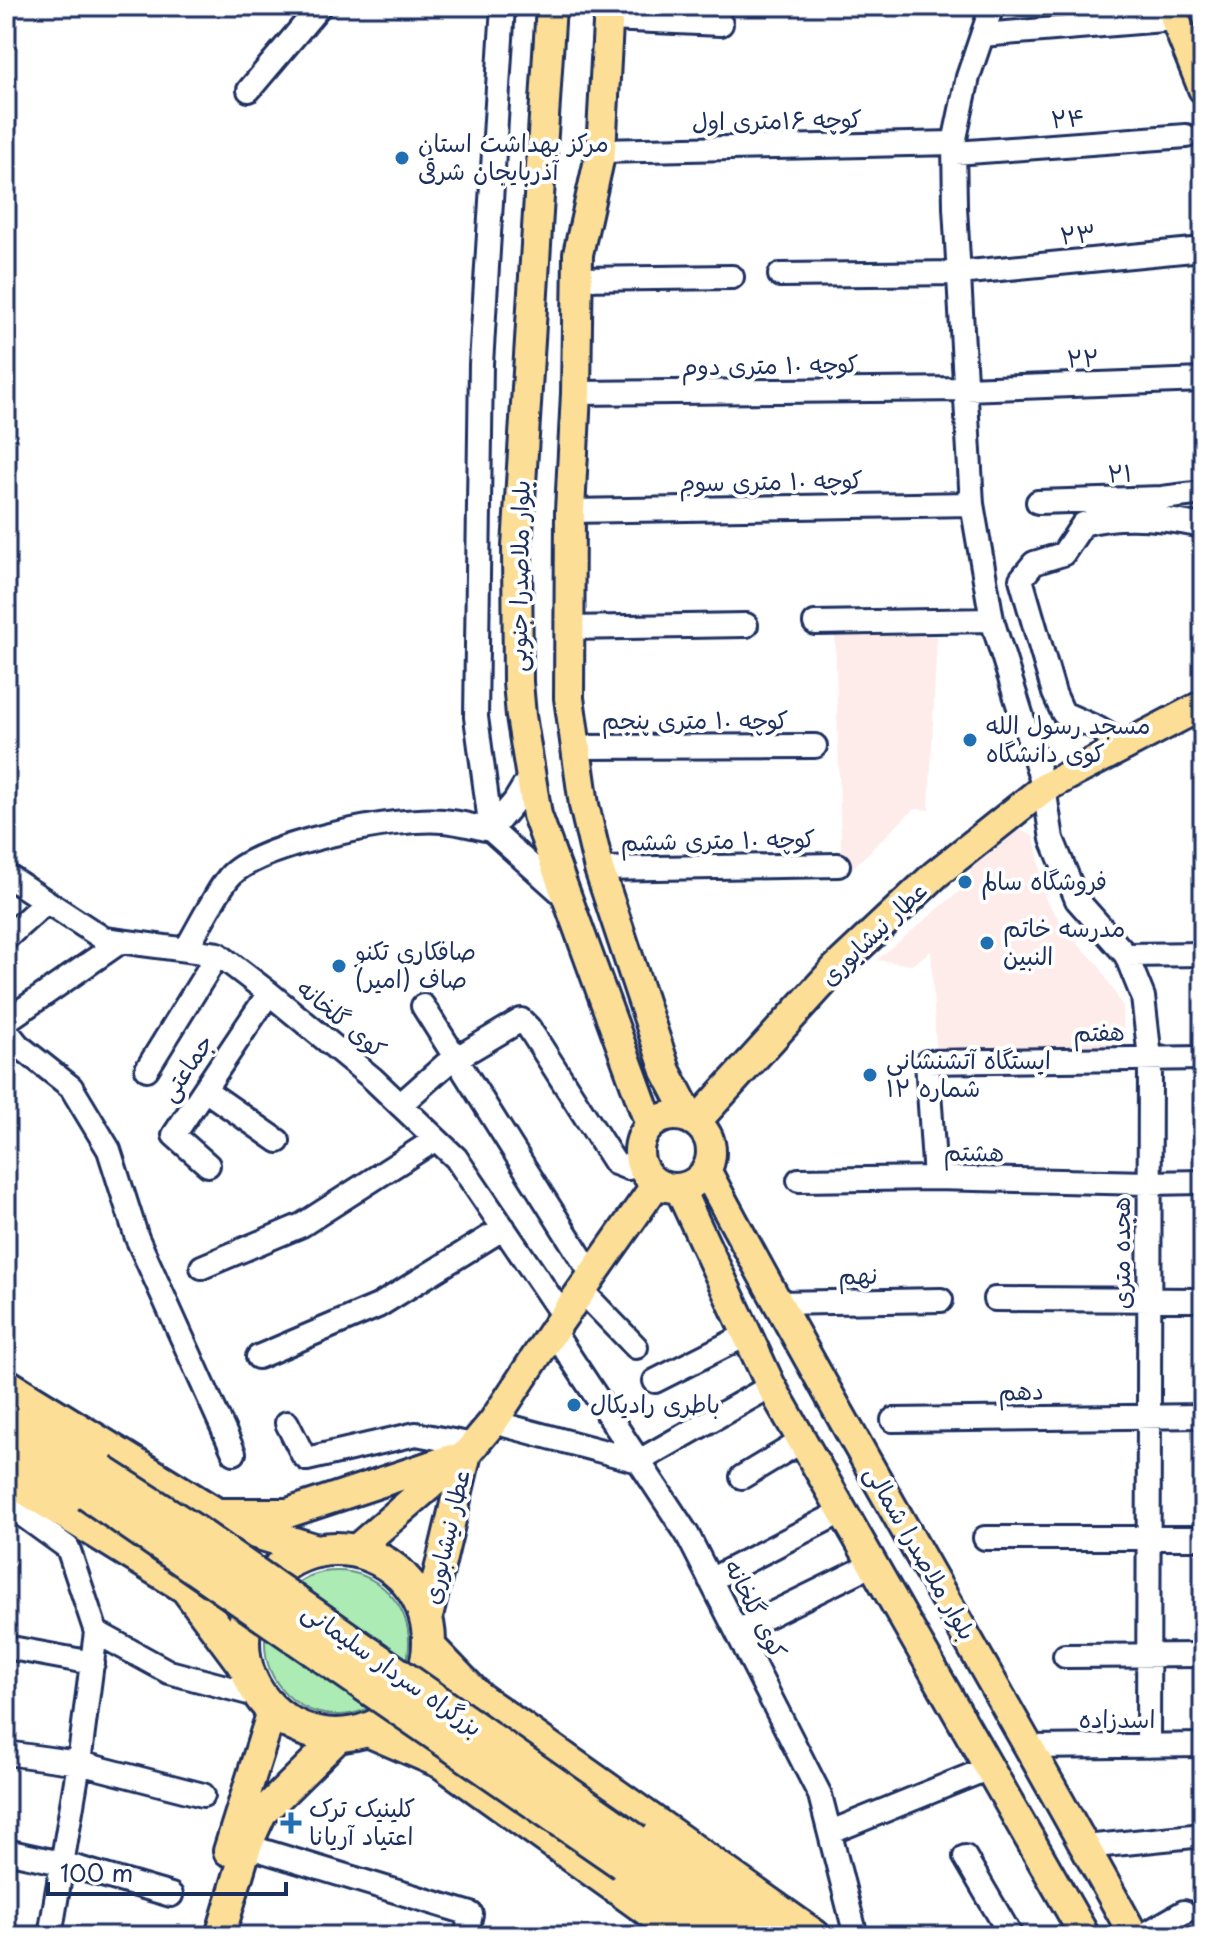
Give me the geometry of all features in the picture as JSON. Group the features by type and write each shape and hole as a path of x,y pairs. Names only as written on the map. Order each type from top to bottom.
{"highway":[{"path":"6,1385 224,1519 317,1551"},
{"name":"بزرگراه سردار سلیمانی","path":"6,1415 95,1483"},
{"name":"بزرگراه سردار سلیمانی","path":"6,1446 95,1483 197,1533 630,1852 725,1936"},
{"path":"6,1476 186,1587 245,1666 266,1704 293,1725 316,1733 355,1733 442,1762 685,1936"},
{"path":"186,1587 207,1580 225,1564 235,1541 224,1519"},
{"path":"245,1666 242,1641 246,1616 256,1593 272,1573 293,1559 317,1551 354,1551 379,1559 401,1575 417,1596 428,1634 478,1698 814,1936"},
{"path":"355,1733 392,1717 411,1698 424,1673 428,1634"},
{"path":"442,1762 439,1741 447,1719 465,1702 478,1698"},
{"name":"بزرگراه سردار سلیمانی","path":"630,1852 770,1936"}],"main road":[{"name":"بلوار ملاصدرا جنوبی","path":"551,6 534,251 516,602 518,682 537,815 650,1125"},
{"path":"1175,12 1203,89"},
{"name":"بلوار ملاصدرا جنوبی","path":"609,13 601,151 578,254 570,511 569,698 584,805 599,869 666,1071 693,1121"},
{"name":"عطار نیشابوری","path":"693,1121 836,968 936,874 1044,788 1203,705"},
{"path":"672,1116 693,1121 706,1133 711,1144 706,1170 694,1182 659,1179 640,1145 650,1125 672,1116"},
{"name":"بلوار ملاصدرا شمالی","path":"706,1170 777,1303 1031,1747 1134,1936"},
{"name":"عطار نیشابوری","path":"354,1551 470,1449 493,1422 659,1179"},
{"name":"بلوار ملاصدرا شمالی","path":"659,1179 771,1386 1085,1936"},
{"path":"224,1519 288,1513 470,1449"},
{"name":"عطار نیشابوری","path":"428,1634 470,1449"},
{"path":"222,1935 230,1844 266,1704"},
{"path":"222,1935 247,1846 262,1813 355,1733"}],"street":[{"path":"249,90 320,6"},
{"path":"491,830 476,717 476,671 481,364 503,6"},
{"name":"هجده متری","path":"994,7 968,77 954,148 972,504 992,620 1044,788 1052,839 1077,900 1126,955 1143,997 1150,1058 1148,1746"},
{"path":"982,35 1175,12"},
{"path":"609,13 721,24"},
{"name":"۲۴","path":"954,148 1186,136"},
{"name":"کوچه ۱۶متری اول","path":"601,151 954,148"},
{"name":"۲۳","path":"780,275 959,273 1203,249"},
{"path":"577,279 732,277"},
{"name":"۲۲","path":"965,389 1203,380"},
{"name":"کوچه ۱۰ متری دوم","path":"576,393 965,389"},
{"name":"۲۱","path":"1038,502 1162,498 1203,493"},
{"name":"کوچه ۱۰ متری سوم","path":"570,511 972,504"},
{"path":"1126,745 1063,713 1054,693 1021,579 1034,563 1063,554 1083,524 1108,517 1203,526"},
{"path":"815,623 992,620"},
{"path":"568,628 746,625"},
{"name":"کوچه ۱۰ متری پنجم","path":"575,747 815,746"},
{"path":"491,830 515,801 530,776"},
{"path":"186,949 230,875 254,860 287,846 367,827 440,820 491,830 568,899"},
{"name":"کوچه ۱۰ متری ششم","path":"599,869 838,865"},
{"name":"کوی گلخانه","path":"7,877 104,939 218,954 372,1078 456,1158 504,1228 639,1461 687,1534 737,1631 820,1795 856,1936"},
{"path":"6,938 46,902"},
{"path":"6,1021 120,942"},
{"path":"147,1069 218,954"},
{"path":"1126,955 1203,954"},
{"name":"جماعتی","path":"208,1165 174,1135 269,993"},
{"path":"423,1006 587,1282 636,1347"},
{"path":"400,1105 445,1065 521,1020 615,1163 659,1179"},
{"path":"6,1030 18,1045 71,1087 109,1150 137,1238 234,1453"},
{"path":"1150,1058 1203,1058"},
{"name":"هفتم","path":"935,1178 927,1062 1150,1058"},
{"path":"205,1090 278,1141"},
{"path":"202,1267 302,1225 436,1139"},
{"name":"هشتم","path":"799,1180 935,1178 1203,1182"},
{"path":"258,1357 378,1306 504,1228"},
{"path":"995,1299 1203,1300"},
{"name":"نهم","path":"777,1303 941,1300"},
{"path":"655,1381 746,1335"},
{"path":"493,1422 639,1461 771,1386"},
{"name":"دهم","path":"893,1420 1203,1416"},
{"path":"287,1423 307,1459 416,1434 470,1449"},
{"path":"742,1477 802,1441"},
{"path":"6,1503 68,1548 96,1632 79,1763 50,1936"},
{"path":"710,1580 843,1511"},
{"path":"985,1538 1203,1538"},
{"path":"737,1631 873,1564"},
{"path":"96,1632 169,1672 266,1704"},
{"path":"6,1647 93,1663"},
{"path":"1065,1656 1203,1655"},
{"name":"اسدزاده","path":"1031,1747 1203,1745"},
{"path":"6,1753 79,1763 203,1795"},
{"path":"831,1832 989,1768"},
{"path":"1085,1847 1203,1835"},
{"path":"247,1846 468,1925"},
{"path":"6,1851 61,1863 171,1895"},
{"path":"965,1857 1011,1936"},
{"path":"1142,1936 1184,1912"}],"shaded area":[{"path":"835,636 937,636 929,810 914,809 842,878"},
{"name":"مدرسه خاتم النبین","path":"1019,829 1034,837 1046,900 1070,936 1098,964 1123,1007 1124,1049 936,1049 931,951 912,965 877,960 968,884 972,863 1002,838"}],"green space":[{"path":"337,1571 365,1576 388,1592 404,1615 409,1643 404,1671 388,1694 365,1710 337,1715 309,1710 286,1694 270,1671 265,1643 270,1615 286,1592 309,1576"}],"place":[{"name":"مرکز بهداشت استان آذربایجان شرقی","path":"402,158"},
{"name":"مسجد رسول الله کوی دانشگاه","path":"970,740"},
{"name":"فروشگاه سالم","path":"965,882"},
{"name":"مدرسه خاتم النبین","path":"987,943"},
{"name":"صافکاری تکنو صاف (امیر)","path":"339,966"},
{"name":"ایستگاه آتشنشانی شماره ۱۲","path":"870,1075"},
{"name":"باطری رادیکال","path":"574,1405"},
{"name":"کلینیک ترک اعتیاد آریانا","path":"291,1823"}]}
